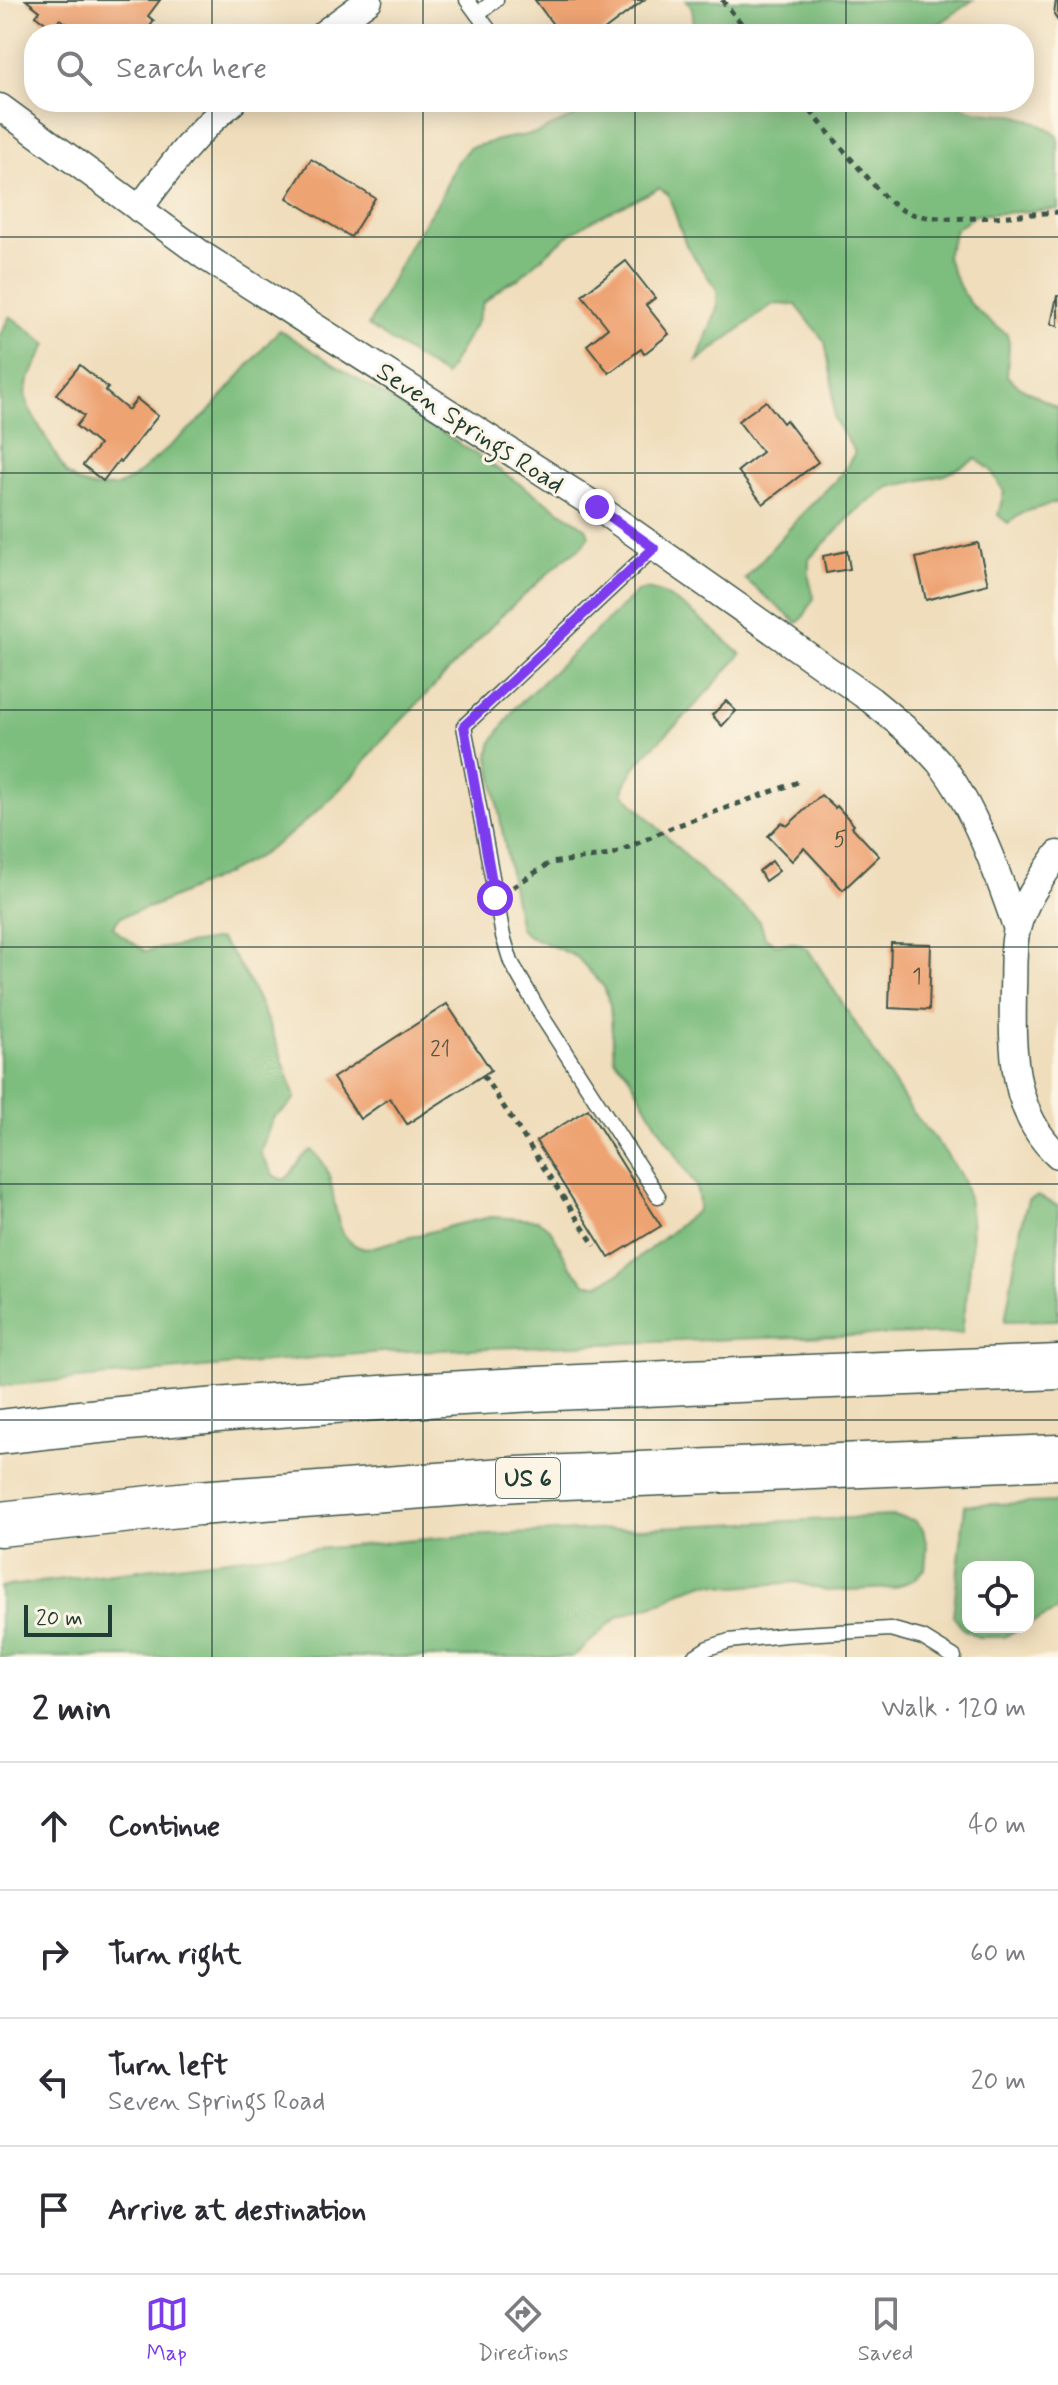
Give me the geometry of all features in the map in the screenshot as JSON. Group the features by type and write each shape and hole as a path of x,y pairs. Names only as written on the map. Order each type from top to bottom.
{"highway":[{"path":"0,1432 229,1409 444,1393 1058,1367"},
{"name":"US 6","path":"0,1524 214,1502 517,1479 1058,1457"}],"street":[{"path":"337,24 369,0"},
{"name":"Seven Springs Road","path":"0,107 204,256 597,507 871,700 939,763 965,802 1001,883 1017,929"},
{"path":"139,209 187,145 222,112"},
{"path":"1058,854 1025,906 1017,929 1012,1035 1016,1078 1035,1128 1047,1146 1058,1155"}],"lane":[{"path":"467,0 484,24"},
{"path":"477,14 496,0"},
{"path":"654,548 464,726 506,948 521,981 565,1055 658,1196"},
{"path":"694,1657 729,1641 890,1629 923,1638 954,1657"}],"path":[{"path":"722,0 742,24"},
{"path":"811,112 891,204 913,215 941,218 1058,212"},
{"path":"495,898 550,863 611,855 673,827 801,781"},
{"path":"483,1075 595,1246"}],"green space":[{"path":"686,0 973,0 939,24 694,24 692,8"},
{"path":"584,112 985,112 1023,118 1058,136 1058,209 975,215 956,229 946,256 969,301 1007,334 1007,376 1020,387 1058,408 1058,502 1024,512 1008,523 998,515 1004,492 991,470 976,459 945,475 890,487 856,511 809,559 809,578 814,598 797,623 745,579 842,474 855,452 834,419 833,385 825,342 796,305 773,304 697,361 717,309 717,290 686,245 668,194 659,188 577,230 518,279 506,284 483,303 477,321 445,376 368,326 411,243 440,199 456,163 469,148 538,133"},
{"path":"10,316 47,344 28,381 25,394 29,408 66,473 79,483 96,488 117,486 133,478 207,414 279,330 439,430 586,528 589,536 582,546 502,615 378,745 356,773 289,835 261,855 223,875 156,905 120,917 113,927 145,951 219,939 243,971 274,1036 295,1098 273,1118 260,1153 274,1176 284,1180 312,1150 327,1170 337,1217 346,1238 366,1249 491,1217 538,1220 550,1229 570,1266 586,1284 599,1284 620,1273 698,1210 696,1186 627,1072 614,1059 610,1005 604,987 577,957 520,929 489,757 491,744 515,708 638,591 649,590 676,601 741,654 641,760 626,782 623,793 704,874 760,921 765,937 775,944 795,943 807,948 915,1116 957,1169 969,1204 972,1241 962,1333 382,1352 0,1386 0,335"},
{"path":"1038,1196 1058,1206 1058,1320 1005,1321 1022,1221 1028,1200"},
{"path":"1058,1502 1058,1610 1034,1622 1034,1561 962,1561 962,1628 953,1616 965,1505"},
{"path":"892,1516 914,1520 923,1529 927,1547 925,1569 915,1579 894,1588 827,1591 796,1582 736,1587 705,1583 681,1591 663,1602 619,1616 573,1657 0,1657 0,1587 284,1552 449,1537"},
{"path":"970,1633 1012,1633 1004,1637 978,1637"}],"building":[{"path":"26,0 160,0 148,16 154,21 152,24 65,24 60,19 56,24 47,24 36,16 40,11"},
{"path":"535,0 644,0 612,24 553,24"},
{"path":"1058,0 1058,21 1054,15"},
{"path":"311,159 375,198 351,237 287,198"},
{"path":"626,261 655,298 646,305 669,334 644,354 641,349 609,373 587,345 608,328 582,295"},
{"path":"1058,296 1058,326 1051,324"},
{"path":"80,365 128,410 137,399 158,416 103,481 83,465 99,445 76,426 84,416 56,394"},
{"path":"766,401 783,423 786,420 818,462 763,504 738,471 762,452 738,421"},
{"path":"978,543 988,584 926,600 916,558"},
{"path":"847,551 850,569 826,573 823,556"},
{"path":"726,701 736,711 722,726 712,715"},
{"path":"821,795 835,808 837,806 879,856 843,890 804,848 792,861 768,836 782,822 787,826"},
{"path":"772,861 779,871 765,881 759,871"},
{"path":"891,943 931,944 929,1010 889,1008"},
{"path":"447,1004 491,1070 407,1124 390,1098 360,1119 333,1078"},
{"path":"588,1109 661,1226 609,1258 536,1141"}],"route":[{"path":"495,898 464,726 654,548 597,507"}]}
